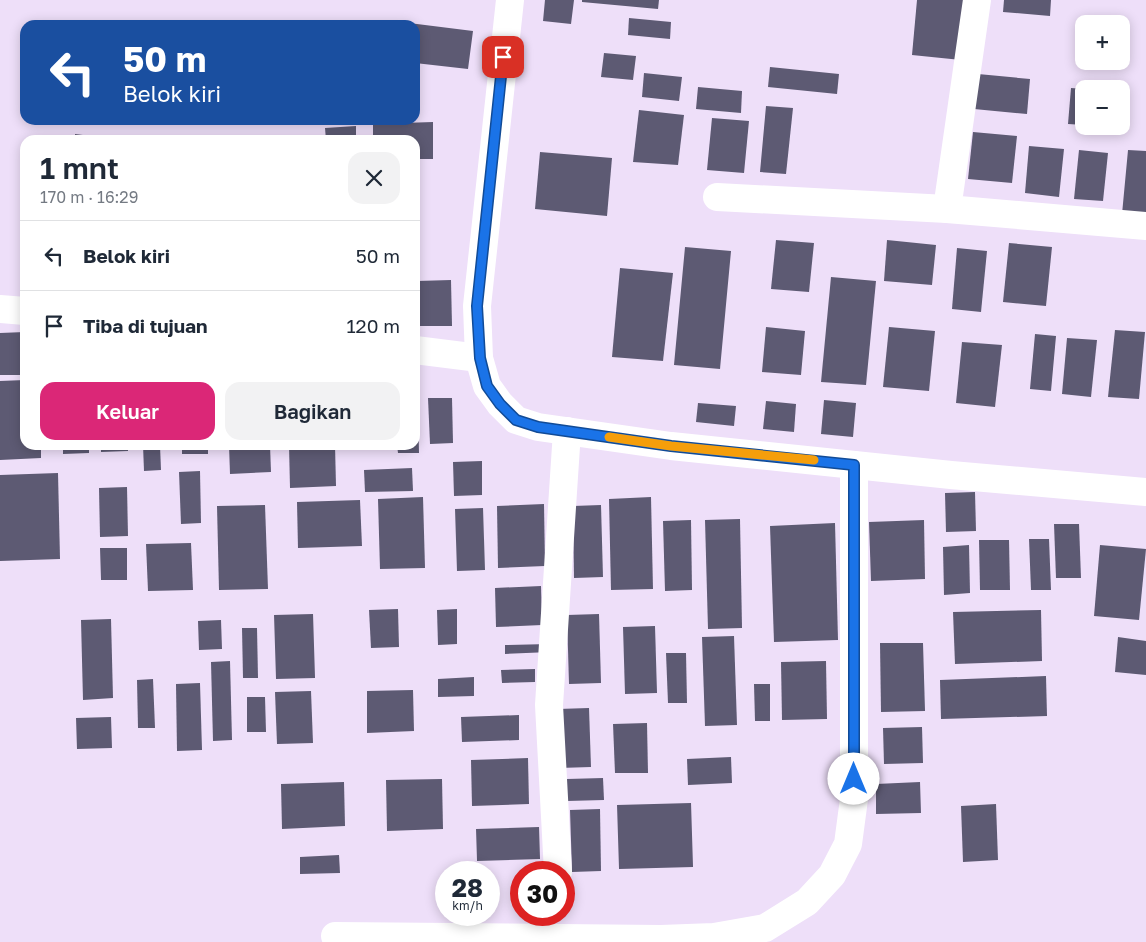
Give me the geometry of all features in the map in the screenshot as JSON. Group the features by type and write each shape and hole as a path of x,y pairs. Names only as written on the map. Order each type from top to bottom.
{"street":[{"path":"510,0 477,306 480,358 487,386 500,404 516,420 538,427 671,446 1146,492"},
{"path":"948,209 977,0"},
{"path":"717,197 948,209 1146,226"},
{"path":"0,309 20,311"},
{"path":"420,351 480,358"},
{"path":"557,861 549,705 567,431"},
{"path":"335,936 560,926 661,939 714,937 764,928 807,902 832,875 848,844 854,799 854,465"}],"building":[{"path":"545,0 574,0 571,24 543,21"},
{"path":"582,0 659,0 658,9 582,2"},
{"path":"917,0 967,0 961,60 912,55"},
{"path":"1004,0 1051,0 1050,16 1003,12"},
{"path":"629,18 671,22 670,39 628,35"},
{"path":"420,24 473,31 468,69 420,64"},
{"path":"604,53 636,56 633,80 601,77"},
{"path":"770,67 839,74 837,94 768,87"},
{"path":"644,73 682,77 679,101 642,97"},
{"path":"978,74 1030,79 1027,114 974,109"},
{"path":"698,87 742,91 741,113 696,109"},
{"path":"1071,88 1075,88 1075,124 1068,124"},
{"path":"766,106 793,108 786,174 760,172"},
{"path":"639,110 684,115 678,165 633,162"},
{"path":"712,118 749,121 744,173 707,170"},
{"path":"420,122 433,122 433,159 420,159 420,135 373,135 373,125 420,125"},
{"path":"356,126 356,135 326,135 325,128"},
{"path":"973,132 1017,136 1012,183 968,179"},
{"path":"1029,146 1064,149 1059,197 1025,193"},
{"path":"1079,150 1108,153 1103,201 1074,199"},
{"path":"1128,150 1146,151 1146,217 1122,214"},
{"path":"540,152 612,158 607,216 535,209"},
{"path":"776,240 814,243 809,292 771,289"},
{"path":"887,240 936,245 932,285 884,281"},
{"path":"1009,243 1052,247 1046,306 1003,302"},
{"path":"685,247 731,251 720,369 674,365"},
{"path":"957,248 987,251 981,312 952,309"},
{"path":"620,268 673,273 663,361 612,357"},
{"path":"831,277 876,281 866,385 821,382"},
{"path":"451,280 452,326 420,326 420,281"},
{"path":"766,327 805,331 801,375 762,372"},
{"path":"889,327 935,331 929,391 883,387"},
{"path":"1115,330 1145,332 1139,399 1108,397"},
{"path":"20,332 20,375 0,375 0,333"},
{"path":"1035,334 1056,336 1051,391 1030,389"},
{"path":"1067,338 1097,340 1091,397 1062,394"},
{"path":"962,342 1002,345 995,407 956,403"},
{"path":"20,380 20,450 41,450 41,458 0,460 0,381"},
{"path":"428,398 452,398 453,443 430,444"},
{"path":"824,400 856,403 853,437 821,434"},
{"path":"766,401 796,404 794,432 763,429"},
{"path":"698,403 736,406 734,426 696,422"},
{"path":"63,450 89,450 89,453 63,454"},
{"path":"101,450 128,450 128,451 101,452"},
{"path":"143,450 160,450 161,470 144,471"},
{"path":"182,450 208,450 208,454 182,454"},
{"path":"229,450 270,450 271,472 230,474"},
{"path":"289,450 335,450 336,486 290,488"},
{"path":"398,450 419,450 419,453 398,453"},
{"path":"482,461 482,495 454,496 453,462"},
{"path":"412,468 413,491 365,492 364,470"},
{"path":"200,471 201,523 181,524 179,472"},
{"path":"58,473 60,559 0,561 0,475"},
{"path":"127,487 128,536 100,537 99,488"},
{"path":"975,492 976,531 946,532 945,493"},
{"path":"423,497 425,568 380,569 378,499"},
{"path":"651,497 653,589 611,590 609,499"},
{"path":"360,500 362,546 298,548 297,502"},
{"path":"544,504 545,566 498,568 497,506"},
{"path":"265,505 268,589 219,590 217,506"},
{"path":"601,505 603,577 574,578 573,506"},
{"path":"483,508 485,570 457,571 455,509"},
{"path":"740,519 742,628 708,629 705,520"},
{"path":"691,520 692,590 665,591 663,521"},
{"path":"924,520 925,579 871,581 869,522"},
{"path":"835,523 838,640 774,642 770,526"},
{"path":"1054,524 1079,524 1081,578 1056,578"},
{"path":"1029,539 1049,539 1051,590 1031,590"},
{"path":"979,540 1009,540 1010,590 980,590"},
{"path":"191,543 193,590 148,591 146,544"},
{"path":"969,545 970,593 944,595 943,547"},
{"path":"1100,545 1146,549 1139,620 1094,616"},
{"path":"100,548 127,548 127,580 101,580"},
{"path":"541,586 542,625 496,627 495,588"},
{"path":"398,609 399,647 371,648 369,610"},
{"path":"457,609 457,644 438,645 437,610"},
{"path":"1041,610 1042,661 955,664 953,612"},
{"path":"313,614 315,678 276,679 274,615"},
{"path":"599,614 601,683 569,684 567,615"},
{"path":"111,619 113,698 83,700 81,620"},
{"path":"221,620 222,649 199,650 198,621"},
{"path":"655,626 657,693 625,694 623,627"},
{"path":"242,628 257,628 258,678 243,678"},
{"path":"734,636 737,725 705,726 702,637"},
{"path":"1118,637 1146,641 1146,675 1115,672"},
{"path":"880,643 923,643 925,711 881,712"},
{"path":"549,644 550,652 505,654 505,645"},
{"path":"666,653 686,653 687,703 668,703"},
{"path":"230,661 232,740 213,741 211,662"},
{"path":"826,661 827,719 782,720 781,662"},
{"path":"535,669 535,682 502,683 501,670"},
{"path":"1046,676 1047,716 941,719 940,680"},
{"path":"474,677 474,696 438,697 438,679"},
{"path":"153,679 155,728 138,728 137,680"},
{"path":"200,683 202,750 177,751 176,684"},
{"path":"754,684 770,684 770,721 755,721"},
{"path":"413,690 414,731 367,733 367,691"},
{"path":"311,691 313,743 277,744 275,692"},
{"path":"247,697 265,697 266,732 247,732"},
{"path":"589,708 591,767 559,768 558,709"},
{"path":"519,715 519,740 462,742 461,717"},
{"path":"111,717 112,748 77,749 76,718"},
{"path":"647,723 648,773 615,773 613,724"},
{"path":"922,727 923,763 884,764 883,728"},
{"path":"731,757 732,783 688,785 687,759"},
{"path":"528,758 529,804 472,806 471,760"},
{"path":"603,778 604,800 567,801 567,779"},
{"path":"442,779 443,829 387,831 386,780"},
{"path":"344,782 345,826 282,829 281,784"},
{"path":"920,782 921,813 876,814 876,784"},
{"path":"691,803 693,867 619,869 617,805"},
{"path":"996,804 998,860 963,862 961,806"},
{"path":"600,809 601,871 575,872 575,861 572,861 570,810"},
{"path":"539,827 540,859 477,861 476,829"},
{"path":"339,855 340,873 300,874 300,857"}],"slow traffic":[{"path":"609,437 671,446 814,460"}],"route":[{"path":"503,57 477,306 480,358 487,386 500,404 516,420 538,427 671,446 854,465 854,779"}]}
